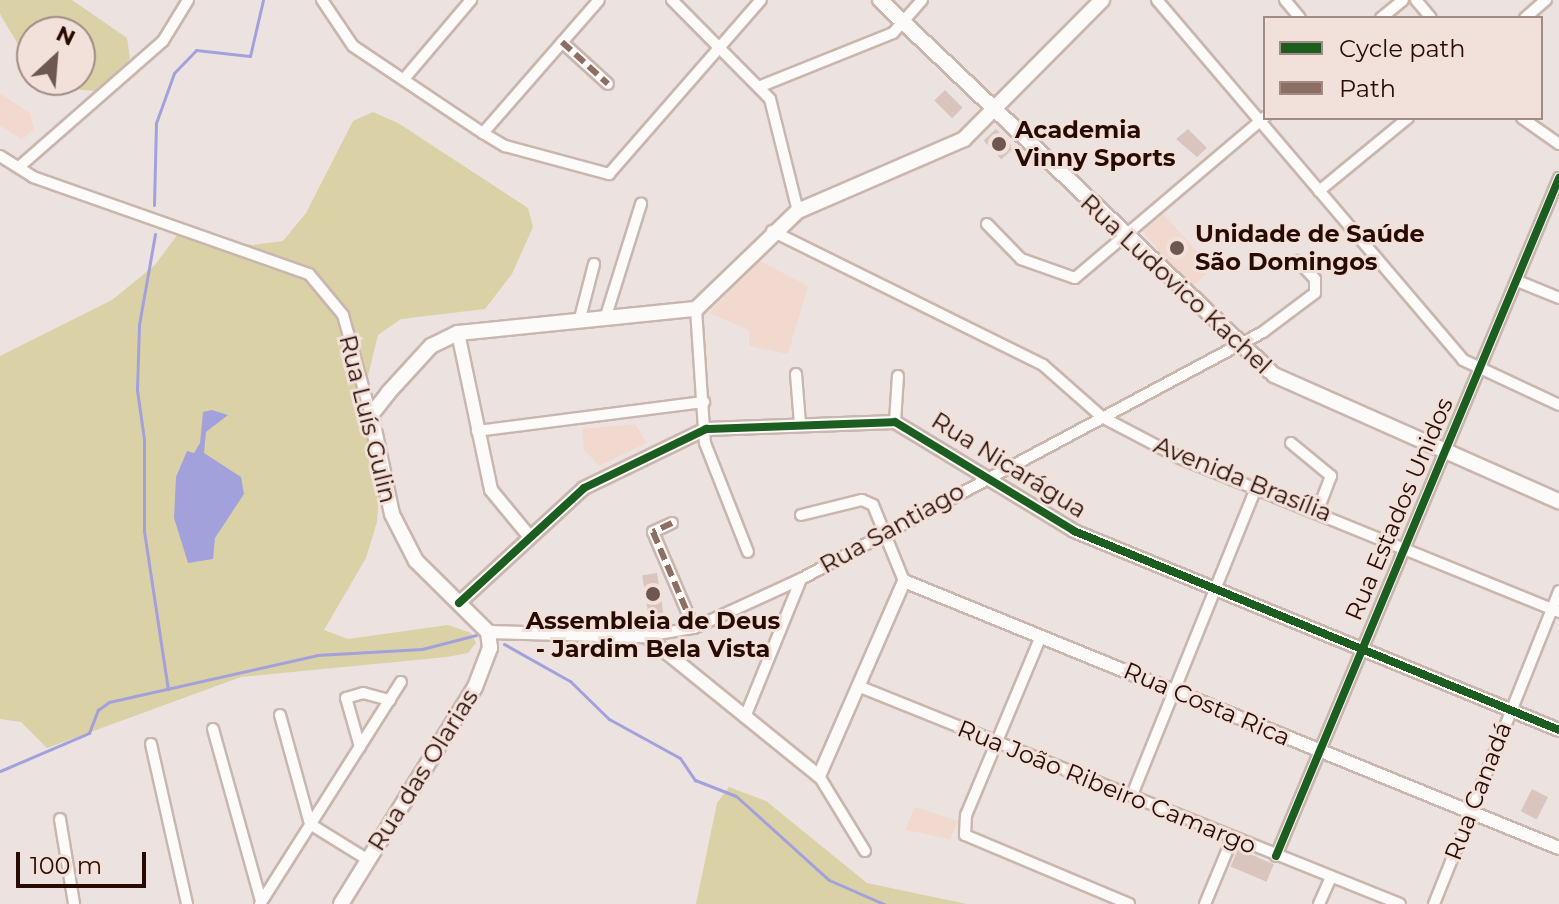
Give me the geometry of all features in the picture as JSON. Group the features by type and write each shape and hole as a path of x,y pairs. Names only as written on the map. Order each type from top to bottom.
{"main road":[{"name":"Rua Ludovico Kachel","path":"880,0 1237,346 1300,390 1559,501"},
{"path":"371,415 431,346 458,333 696,309 717,294 772,231 798,211 964,139 1102,0"},
{"name":"Rua Luís Gulin","path":"371,415 402,539 433,581 488,632"},
{"name":"Rua das Olarias","path":"341,904 488,665 488,632"}],"street":[{"path":"19,167 163,41 188,0"},
{"path":"322,0 353,46 483,133 505,146 609,174 761,0"},
{"path":"404,79 471,0"},
{"path":"483,133 599,0"},
{"path":"672,0 761,86 798,211"},
{"path":"761,86 860,50 901,22 922,0"},
{"path":"1157,0 1463,360 1559,405"},
{"path":"1285,0 1298,16"},
{"path":"1383,16 1403,0"},
{"path":"1416,0 1429,16"},
{"path":"1527,16 1546,0"},
{"path":"562,42 608,84"},
{"path":"987,224 1021,259 1075,278 1122,235 1262,120"},
{"path":"1319,191 1406,120"},
{"path":"1525,120 1559,144"},
{"name":"Rua Luís Gulin","path":"0,156 19,167 309,274 343,315 371,415"},
{"name":"Rua Estados Unidos","path":"1276,856 1479,370 1520,282 1559,178"},
{"path":"605,319 641,204"},
{"name":"Avenida Brasília","path":"772,231 1043,365 1102,417 1180,458 1318,510 1555,610"},
{"name":"Rua Santiago","path":"488,632 646,636 694,628 801,579 985,477 1237,346 1315,293 1315,279 1298,261"},
{"path":"579,322 594,264"},
{"path":"1520,282 1559,298"},
{"path":"696,309 705,443 748,552"},
{"path":"458,333 491,490 529,536"},
{"path":"796,374 800,424"},
{"path":"895,422 898,376"},
{"path":"477,431 704,402"},
{"name":"Rua Nicarágua","path":"459,603 529,536 610,472 706,429 895,422 1074,531 1559,730"},
{"path":"1291,443 1331,476 1318,510"},
{"path":"1132,795 1257,486"},
{"path":"801,515 862,500 873,505 904,581 819,776"},
{"path":"672,523 653,532 694,628"},
{"path":"745,717 801,579"},
{"name":"Rua Costa Rica","path":"904,581 1559,848"},
{"name":"Rua Canadá","path":"1434,904 1510,709 1555,610 1559,591"},
{"path":"646,636 819,776 865,851"},
{"path":"1041,636 966,815 965,835 1129,904"},
{"path":"261,903 401,682"},
{"name":"Rua João Ribeiro Camargo","path":"858,686 1400,904"},
{"path":"360,747 346,698 363,693 390,700"},
{"path":"280,715 310,824 368,860"},
{"path":"213,729 261,903"},
{"path":"151,744 185,903"},
{"path":"60,819 74,904"},
{"path":"1205,904 1232,839"},
{"path":"1319,904 1331,877"}],"shaded area":[{"path":"0,0 72,0 95,16 16,16 16,41 0,14"},
{"path":"96,17 127,38 130,58 116,77 96,90"},
{"path":"0,93 30,113 34,129 22,140 0,125"},
{"path":"373,112 398,123 528,208 533,227 512,274 485,309 401,319 378,335 367,380 380,484 377,522 366,558 324,630 348,639 448,625 471,633 476,643 468,653 447,657 241,677 47,748 21,722 0,719 0,356 112,300 155,265 177,235 253,245 283,241 306,213 353,121"},
{"name":"Unidade de Saúde São Domingos","path":"1163,214 1213,268 1190,289 1143,231"},
{"path":"758,260 808,286 788,354 749,346 749,330 709,313"},
{"path":"635,424 647,443 599,466 584,450 582,429"},
{"path":"729,787 766,801 867,883 967,904 696,904 717,803"},
{"path":"915,807 958,821 950,839 905,830"}],"water":[{"path":"212,410 228,415 206,432 204,453 241,477 244,494 215,538 213,559 188,563 174,518 176,477 187,451 194,453 200,443 203,412"}],"building":[{"path":"945,90 963,108 952,118 934,101"},
{"name":"Academia Vinny Sports","path":"996,129 1014,148 1001,160 984,141"},
{"path":"1188,129 1207,148 1197,157 1176,139"},
{"name":"Assembleia de Deus - Jardim Bela Vista","path":"657,573 663,613 648,615 642,575"},
{"path":"1532,789 1548,797 1537,819 1521,811"},
{"path":"1238,849 1274,864 1266,882 1231,866"}],"waterway":[{"path":"154,205 156,123 174,73 196,50 250,56 263,0"},
{"path":"155,234 139,325 137,390 144,439 144,531 168,689"},
{"path":"0,771 89,733 98,710 109,702 317,655 422,649 476,635"},
{"path":"504,644 570,681 609,719 680,758 695,780 736,796 829,880 884,904"}],"marked path":[{"path":"562,42 608,84"},
{"path":"672,523 653,532 694,628"}],"cycle path":[{"path":"1276,856 1559,178"},
{"path":"459,603 584,488 706,429 895,422 1074,531 1559,730"}],"place":[{"name":"Academia Vinny Sports","path":"999,144"},
{"name":"Unidade de Saúde São Domingos","path":"1177,248"},
{"name":"Assembleia de Deus - Jardim Bela Vista","path":"653,594"}]}
